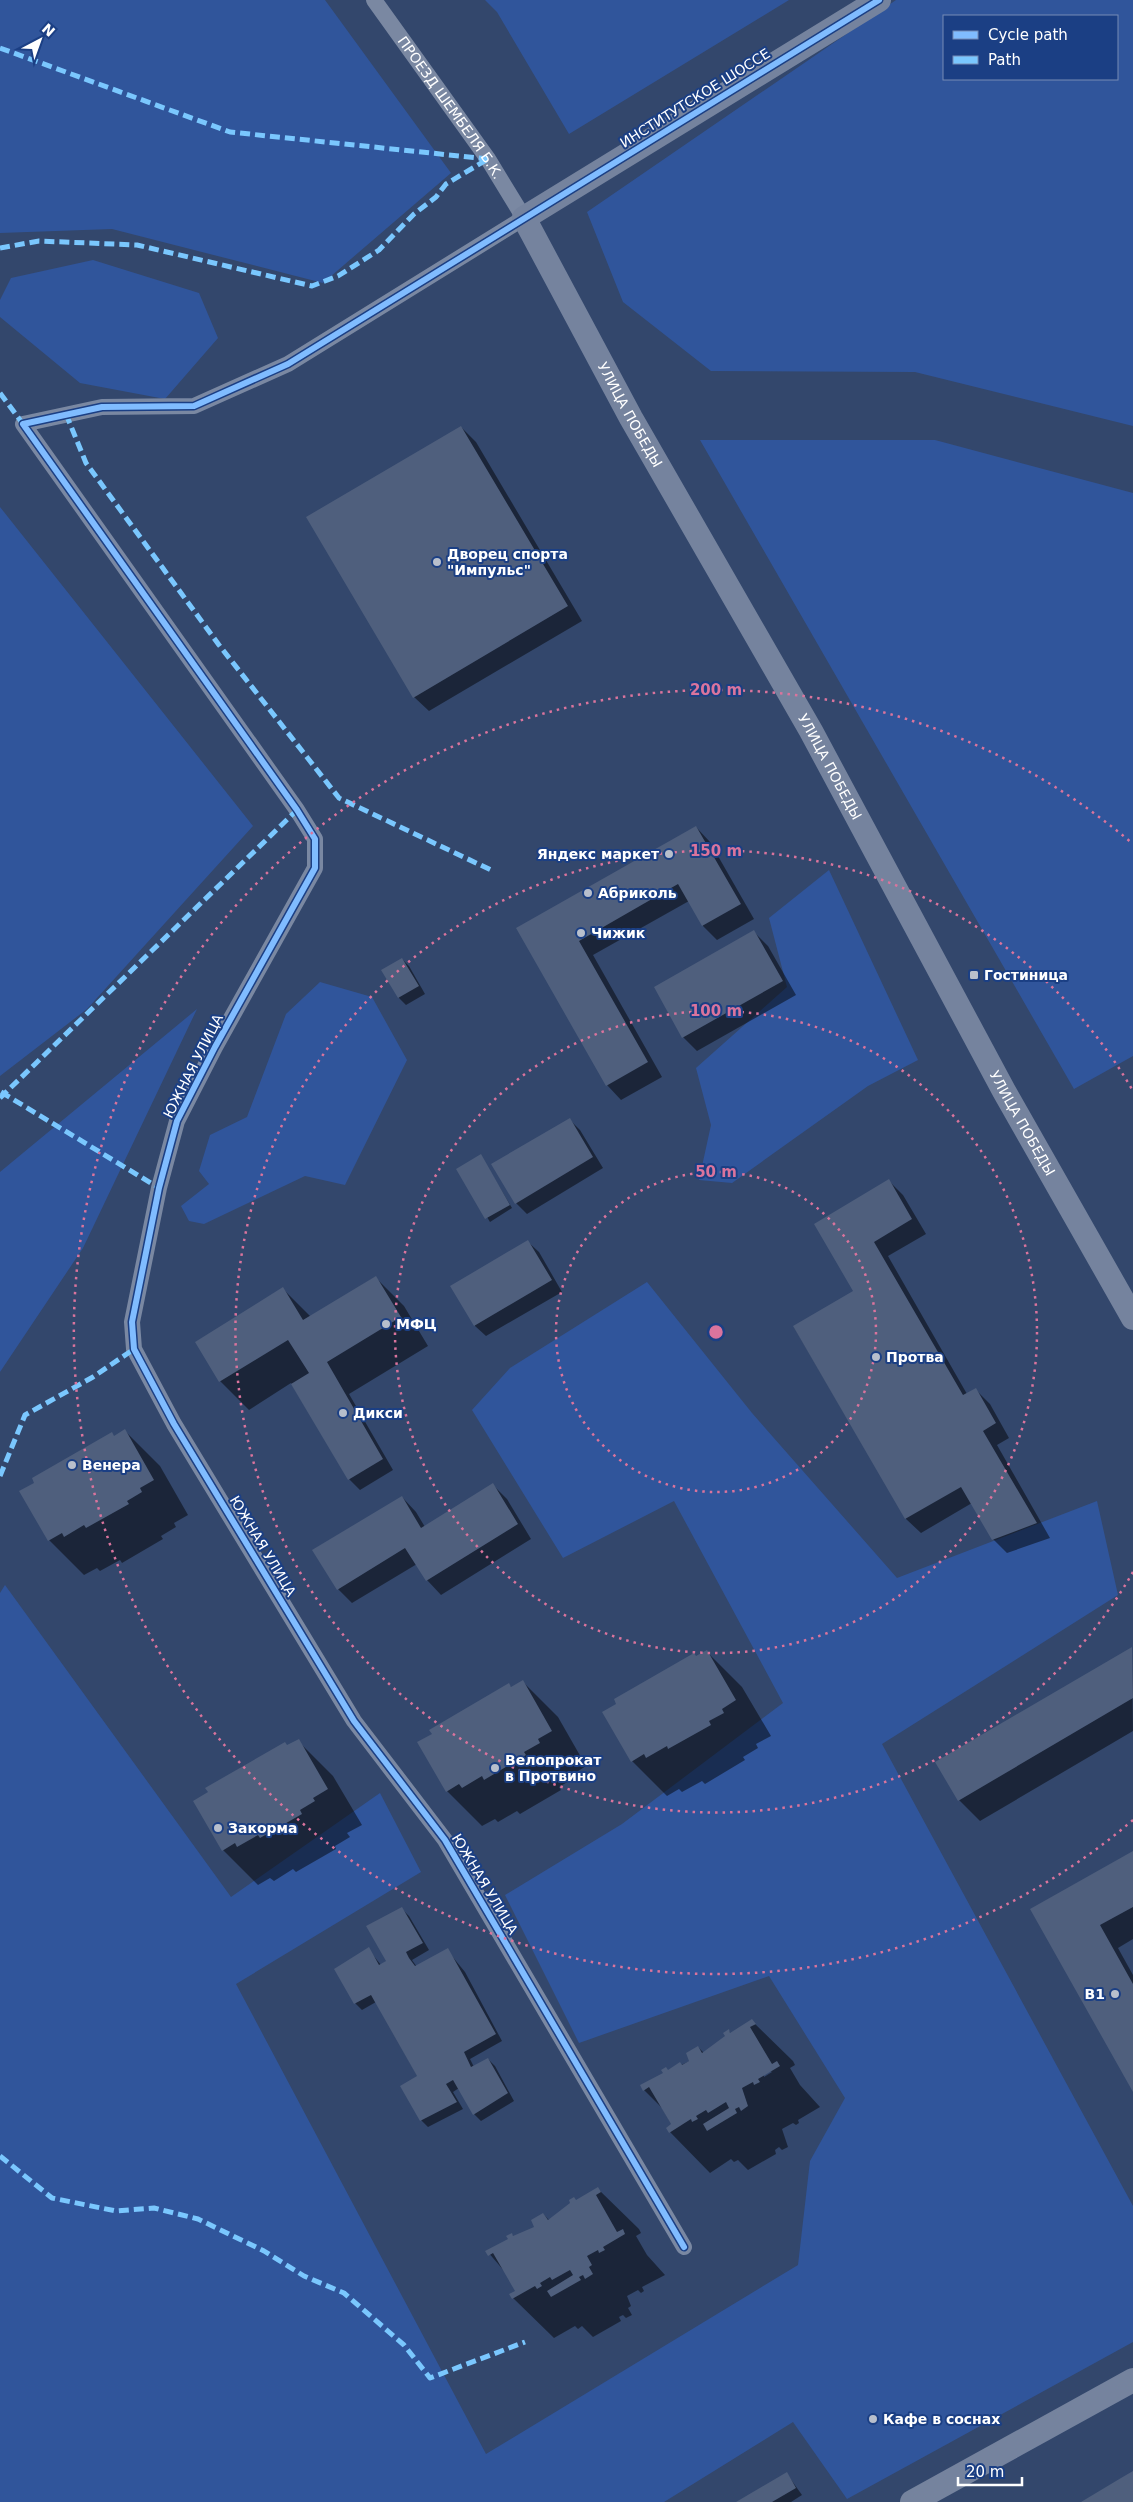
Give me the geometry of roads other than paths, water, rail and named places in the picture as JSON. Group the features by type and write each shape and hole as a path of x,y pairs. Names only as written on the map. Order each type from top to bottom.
{"street":[{"name":"ПРОЕЗД ШЕМБЕЛЯ Б.К.","path":"374,0 488,159 524,218"},
{"name":"ИНСТИТУТСКОЕ ШОССЕ","path":"524,218 878,0"},
{"name":"ЮЖНАЯ УЛИЦА","path":"524,218 288,364 194,406 102,407 23,424 315,838 315,868 215,1046 177,1121 159,1188 132,1322 134,1349 174,1424 354,1720 445,1840 684,2247"},
{"name":"УЛИЦА ПОБЕДЫ","path":"524,218 631,418 811,731 1004,1091 1133,1318"},
{"path":"912,2502 1133,2380"}],"place":[{"name":"Дворец спорта \"Импульс\"","path":"437,562"},
{"name":"Яндекс маркет","path":"669,854"},
{"name":"Абриколь","path":"588,893"},
{"name":"Чижик","path":"581,933"},
{"name":"Гостиница","path":"974,975"},
{"name":"МФЦ","path":"386,1324"},
{"name":"Протва","path":"876,1357"},
{"name":"Дикси","path":"343,1413"},
{"name":"Венера","path":"72,1465"},
{"name":"Велопрокат в Протвино","path":"495,1768"},
{"name":"Закорма","path":"218,1828"},
{"name":"В1","path":"1115,1994"},
{"name":"Кафе в соснах","path":"873,2419"}]}
